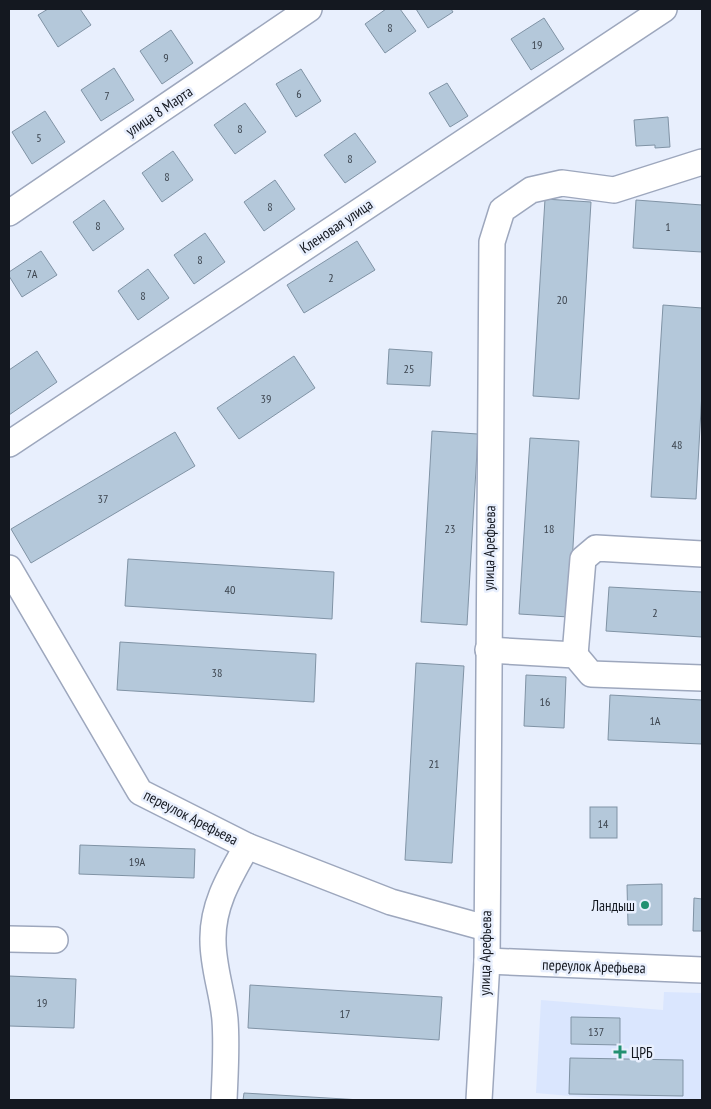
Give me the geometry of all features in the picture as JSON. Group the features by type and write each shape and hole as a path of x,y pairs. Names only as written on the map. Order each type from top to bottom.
{"street":[{"name":"улица 8 Марта","path":"9,213 309,9"},
{"name":"Кленовая улица","path":"9,444 664,9"},
{"name":"улица Арефьева","path":"479,1100 486,961 492,242 502,210 530,190 562,183 614,190 702,162"},
{"path":"702,554 596,548 583,559 575,655 591,674 702,678"},
{"name":"переулок Арефьева","path":"9,568 140,792 247,846 391,902 486,928"},
{"path":"488,650 575,655"},
{"path":"224,1100 225,1021 222,992 212,941 217,908 223,888 247,846"},
{"path":"9,939 55,940"},
{"name":"переулок Арефьева","path":"486,961 702,970"}],"shaded area":[{"name":"ЦРБ","path":"664,992 702,993 702,1100 615,1100 536,1093 541,1000 663,1010"}],"building":[{"path":"48,9 80,9 91,25 58,47 38,15"},
{"path":"386,9 400,9 416,31 385,53 365,24"},
{"path":"416,9 451,9 453,12 428,28"},
{"path":"544,18 564,49 531,70 511,39"},
{"path":"171,30 193,63 162,84 140,51"},
{"path":"114,68 134,100 101,121 81,90"},
{"path":"301,69 321,101 296,117 276,84"},
{"path":"447,83 468,116 450,127 429,93"},
{"path":"245,103 266,132 235,154 214,125"},
{"path":"45,111 65,142 32,164 12,132"},
{"path":"668,117 670,147 655,148 655,145 636,146 634,120"},
{"path":"355,133 376,162 345,183 324,155"},
{"path":"173,151 193,180 162,202 142,173"},
{"path":"275,180 295,209 264,231 244,202"},
{"path":"545,199 591,202 579,399 533,396"},
{"path":"104,200 124,229 93,251 73,222"},
{"path":"636,200 702,205 702,252 633,248"},
{"path":"205,233 225,262 194,284 174,255"},
{"path":"357,241 375,270 304,313 287,285"},
{"path":"41,251 57,275 22,297 9,276 9,272"},
{"path":"148,269 169,298 138,320 118,291"},
{"path":"663,305 702,308 702,392 696,499 651,497"},
{"path":"389,349 432,352 430,386 387,384"},
{"path":"37,351 57,382 9,415 9,370"},
{"path":"294,356 315,388 239,439 217,408"},
{"path":"432,431 478,434 467,625 421,622"},
{"path":"175,432 195,466 31,563 11,529"},
{"path":"530,438 579,441 569,617 519,614"},
{"path":"128,559 334,572 332,619 125,606"},
{"path":"609,587 702,592 702,637 606,631"},
{"path":"120,642 316,654 314,702 117,690"},
{"path":"416,663 464,666 452,863 405,860"},
{"path":"526,675 566,677 564,728 524,726"},
{"path":"610,695 702,700 702,744 608,740"},
{"path":"590,807 617,807 617,838 590,838"},
{"path":"80,845 195,849 194,878 79,874"},
{"name":"Ландыш","path":"662,884 662,925 628,925 627,885"},
{"path":"694,898 702,899 702,931 693,931"},
{"path":"9,976 76,979 74,1028 9,1026"},
{"path":"250,985 442,997 439,1040 248,1028"},
{"path":"571,1017 620,1018 620,1045 571,1044"},
{"path":"570,1058 683,1060 683,1096 569,1094"},
{"path":"244,1093 361,1100 243,1100"}],"place":[{"name":"Ландыш","path":"645,905"},
{"name":"ЦРБ","path":"620,1052"}]}
